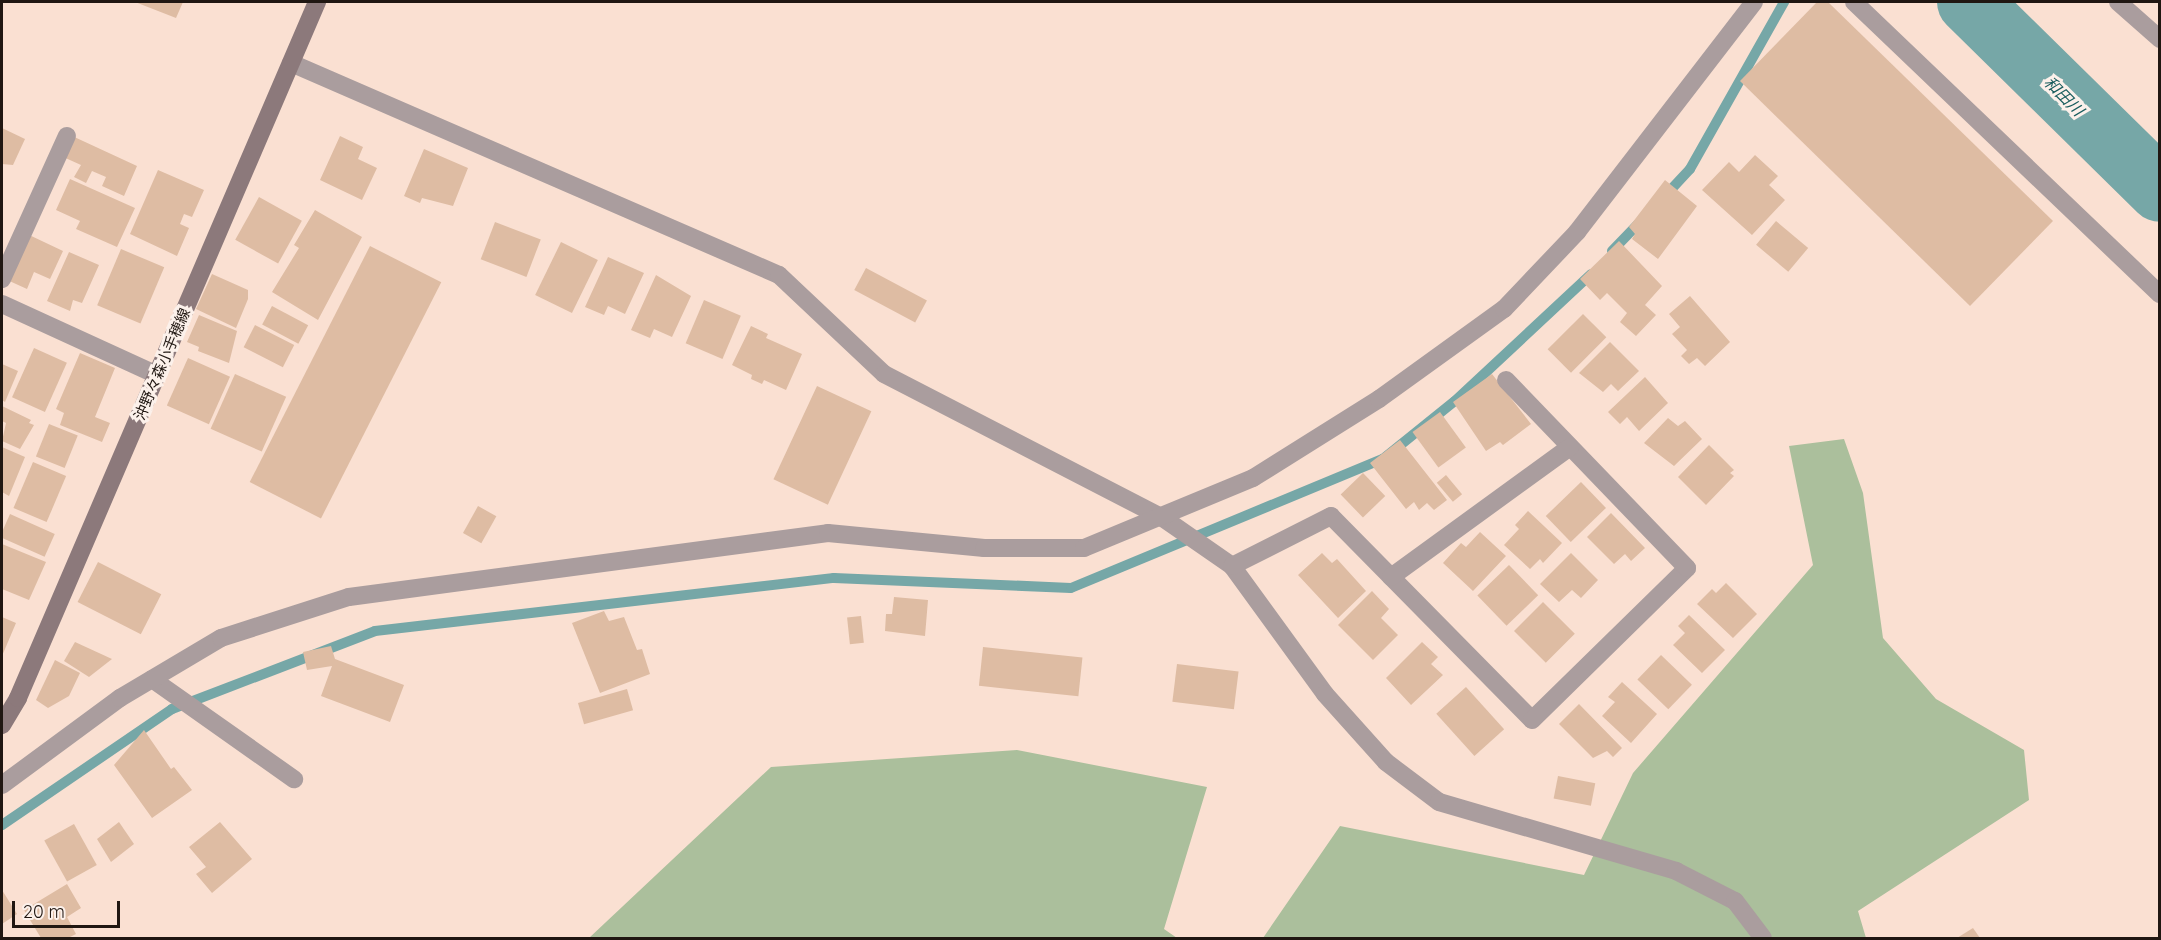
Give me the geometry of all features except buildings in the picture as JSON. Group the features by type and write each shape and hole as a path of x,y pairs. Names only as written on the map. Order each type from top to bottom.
{"main road":[{"name":"沖野々森小手穂線","path":"2,724 18,698 317,2"}],"street":[{"path":"2,785 152,679 221,638 349,597 828,533 984,548 1084,548 1163,518 1252,478 1379,399 1504,309 1577,232 1754,2"},
{"path":"1854,2 2160,294"},
{"path":"2118,2 2160,39"},
{"path":"291,63 779,275 884,374 1163,518 1232,566 1325,694 1386,762 1439,802 1676,871 1735,901 1763,939"},
{"path":"2,279 67,136"},
{"path":"2,304 157,375"},
{"path":"1232,566 1331,516 1533,720 1687,568 1506,380"},
{"path":"1391,577 1570,447"},
{"path":"152,679 294,779"}],"green space":[{"path":"1844,439 1863,493 1883,638 1936,699 2024,750 2029,800 1858,911 1866,938 1263,938 1340,826 1584,875 1633,773 1813,565 1789,446"},
{"path":"1017,750 1207,787 1164,929 1177,938 589,938 771,767"}],"waterway":[{"path":"1664,197 1690,169 1784,2"},
{"name":"和田川","path":"1969,2 2160,190"},
{"path":"1612,251 1641,221"},
{"path":"2,825 172,709 375,631 834,578 1071,588 1383,459 1455,401 1591,274"}]}
